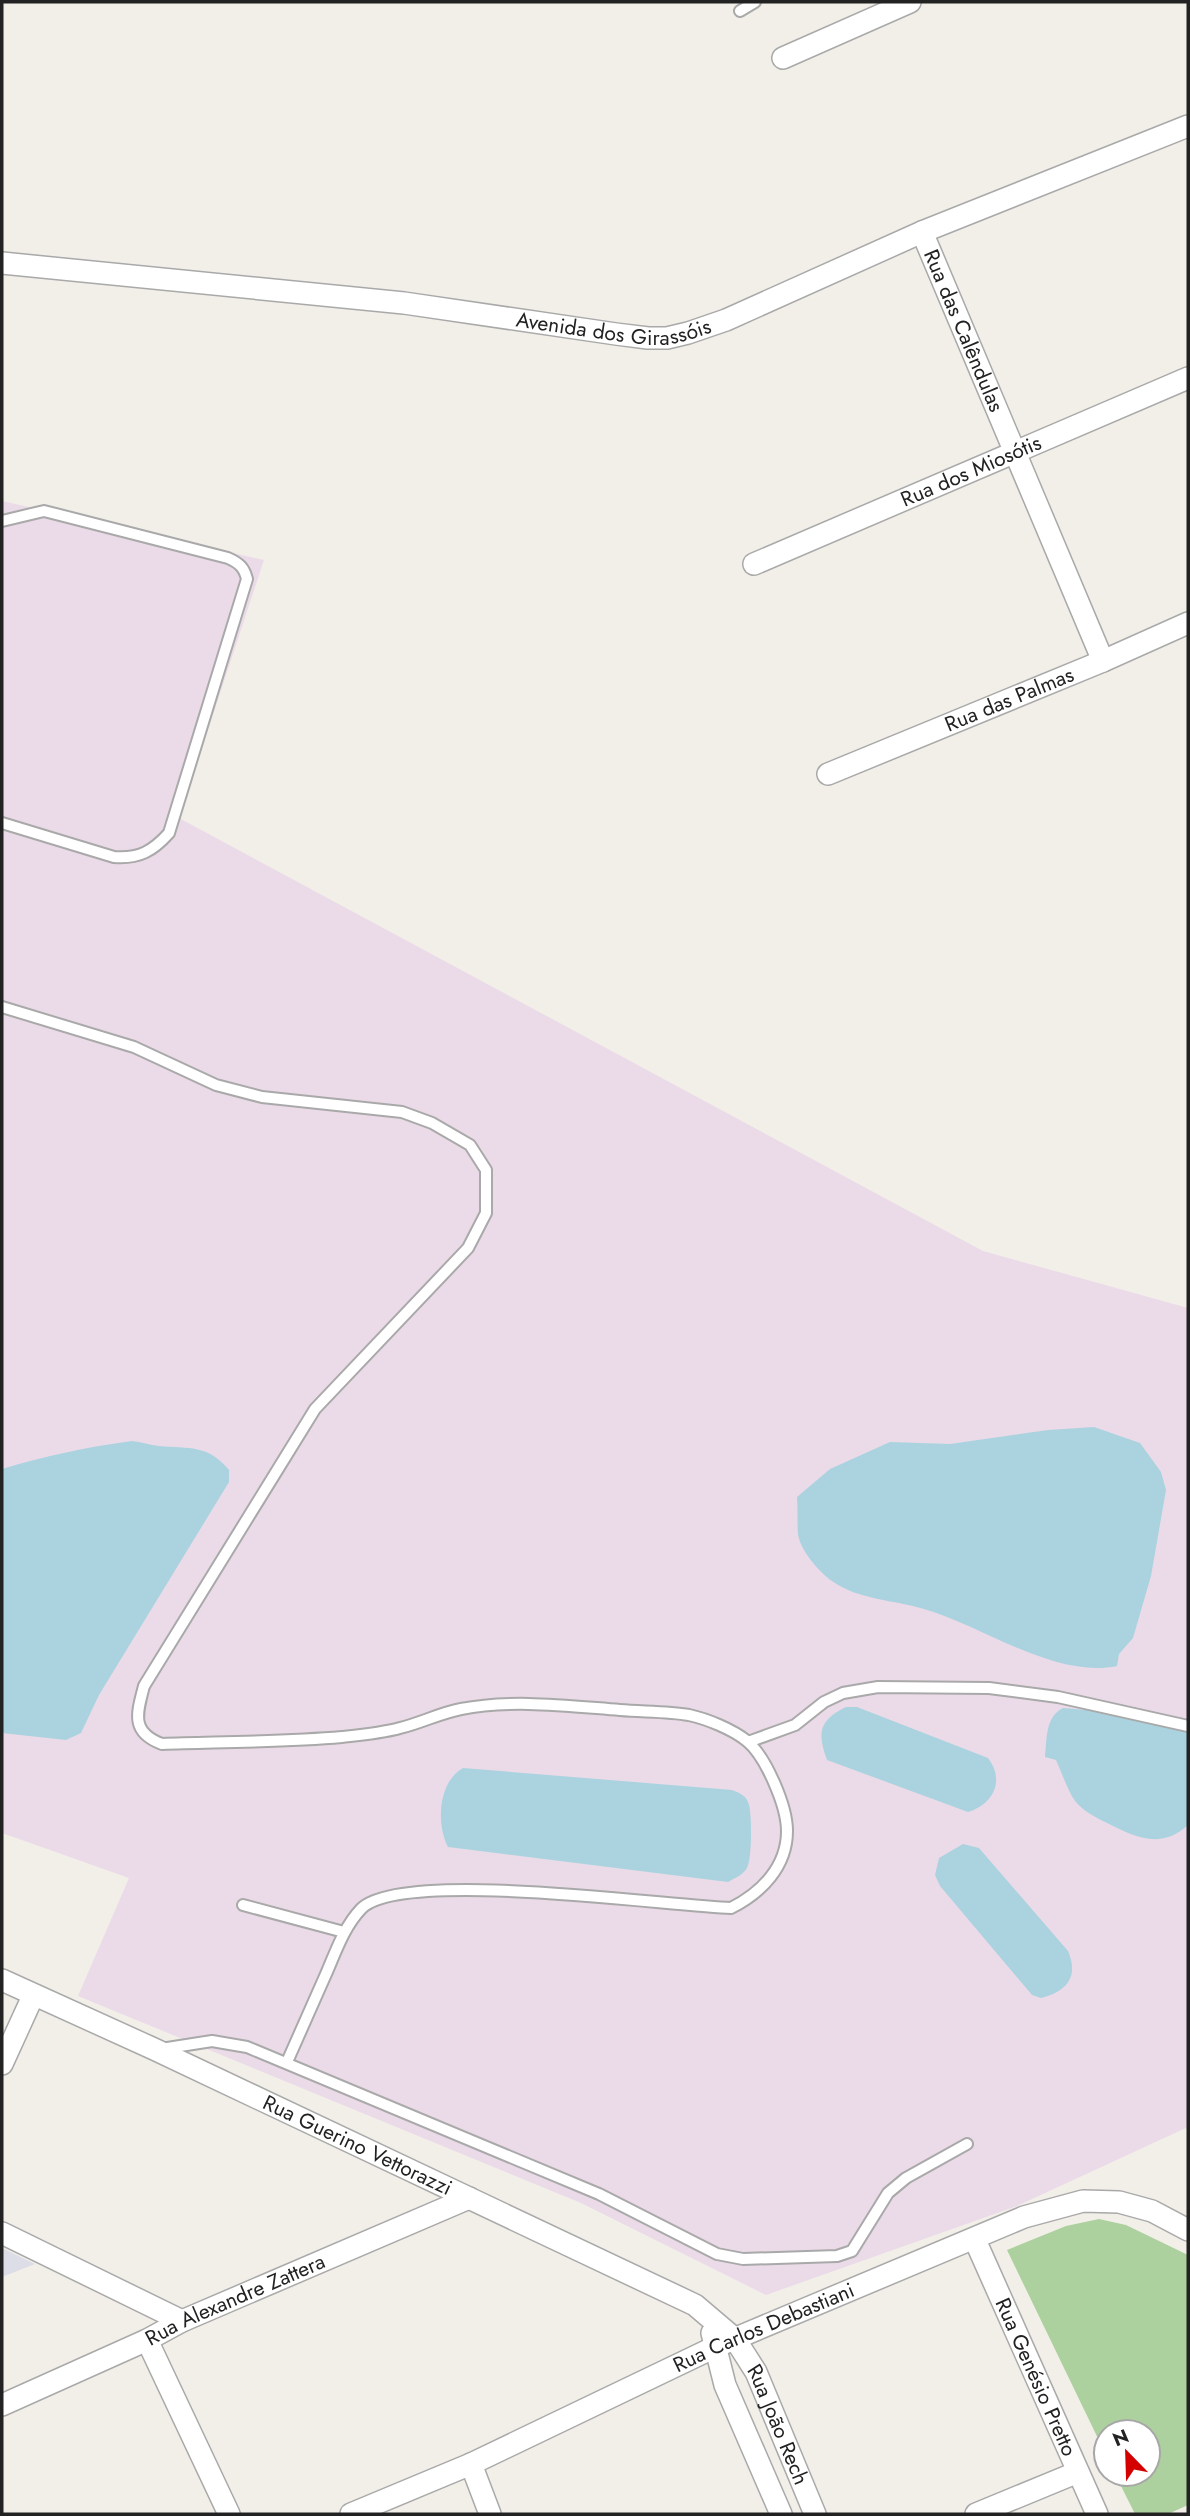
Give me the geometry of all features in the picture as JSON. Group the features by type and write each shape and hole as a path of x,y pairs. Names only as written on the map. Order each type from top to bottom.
{"street":[{"path":"783,58 910,2"},
{"name":"Avenida dos Girassóis","path":"2,263 404,303 616,334 667,338 726,320 922,232 1188,126"},
{"name":"Rua das Calêndulas","path":"922,232 1103,661"},
{"name":"Rua dos Miosótis","path":"754,564 1188,378"},
{"name":"Rua das Palmas","path":"828,774 1103,661 1188,623"},
{"name":"Rua Guerino Vettorazzi","path":"2,1980 695,2305 735,2339"},
{"path":"2,2064 33,1996"},
{"name":"Rua Alexandre Zattera","path":"2,2405 147,2340 182,2321 469,2198"},
{"name":"Rua Carlos Debastiani","path":"351,2514 471,2464 715,2347 1024,2217 1083,2201 1119,2202 1152,2211 1188,2230"},
{"path":"2,2233 182,2321"},
{"name":"Rua Genésio Pretto","path":"975,2239 1097,2514"},
{"path":"709,2318 715,2347"},
{"name":"Rua João Rech","path":"735,2339 755,2372 815,2514"},
{"path":"147,2340 229,2514"},
{"name":"Rua João Rech","path":"715,2347 725,2385 781,2514"},
{"path":"471,2464 490,2514"},
{"path":"976,2514 1078,2472"}],"lane":[{"path":"740,11 755,2"},
{"path":"2,521 44,511 228,558 239,563 245,570 247,579 169,833 154,849 127,858 114,857 2,823"},
{"path":"2,1007 134,1047 216,1084 262,1097 402,1112 432,1123 470,1145 486,1170 486,1213 468,1248 315,1409 144,1686 137,1712 138,1723 149,1739 162,1744 342,1737 399,1729 459,1709 497,1704 690,1715 722,1727 748,1742 769,1773 783,1802 787,1847 767,1884 749,1899 731,1908 483,1888 392,1895 363,1906 344,1932 287,2062"},
{"path":"748,1742 795,1725 824,1702 843,1693 878,1688 989,1688 1058,1698 1188,1726"},
{"path":"243,1905 344,1932"},
{"path":"154,2049 212,2041 247,2047 599,2194 717,2254 743,2259 837,2256 852,2251 888,2193 905,2178 968,2144"}],"shaded area":[{"path":"2,501 264,560 179,818 983,1251 1188,1308 1188,2127 1017,2206 766,2295 581,2203 78,1996 129,1878 2,1833"},
{"path":"2,2248 35,2264 2,2277"}],"green space":[{"path":"1099,2219 1126,2225 1188,2255 1188,2505 1168,2514 1135,2514 1122,2488 1162,2488 1162,2418 1092,2418 1092,2426 1007,2250 1066,2226"}],"water":[{"path":"1094,1427 1140,1443 1161,1472 1166,1490 1151,1576 1133,1638 1119,1654 1117,1666 1093,1668 1044,1658 924,1609 853,1592 821,1572 806,1554 800,1540 797,1497 830,1469 890,1442 950,1444 1048,1430"},
{"path":"132,1441 206,1452 229,1470 229,1482 99,1695 81,1733 66,1740 2,1733 2,1469 66,1452"},
{"path":"846,1707 857,1707 988,1758 996,1775 996,1783 990,1797 968,1812 827,1760 821,1735 825,1722"},
{"path":"1063,1708 1135,1714 1188,1729 1188,1825 1168,1837 1148,1839 1117,1828 1078,1805 1056,1760 1045,1757 1050,1723"},
{"path":"463,1768 732,1790 745,1797 749,1805 751,1837 747,1868 728,1882 448,1847 441,1816 444,1793 448,1783"},
{"path":"963,1844 979,1848 1068,1951 1072,1968 1064,1987 1041,1998 1032,1995 940,1886 935,1875 939,1858"}]}
